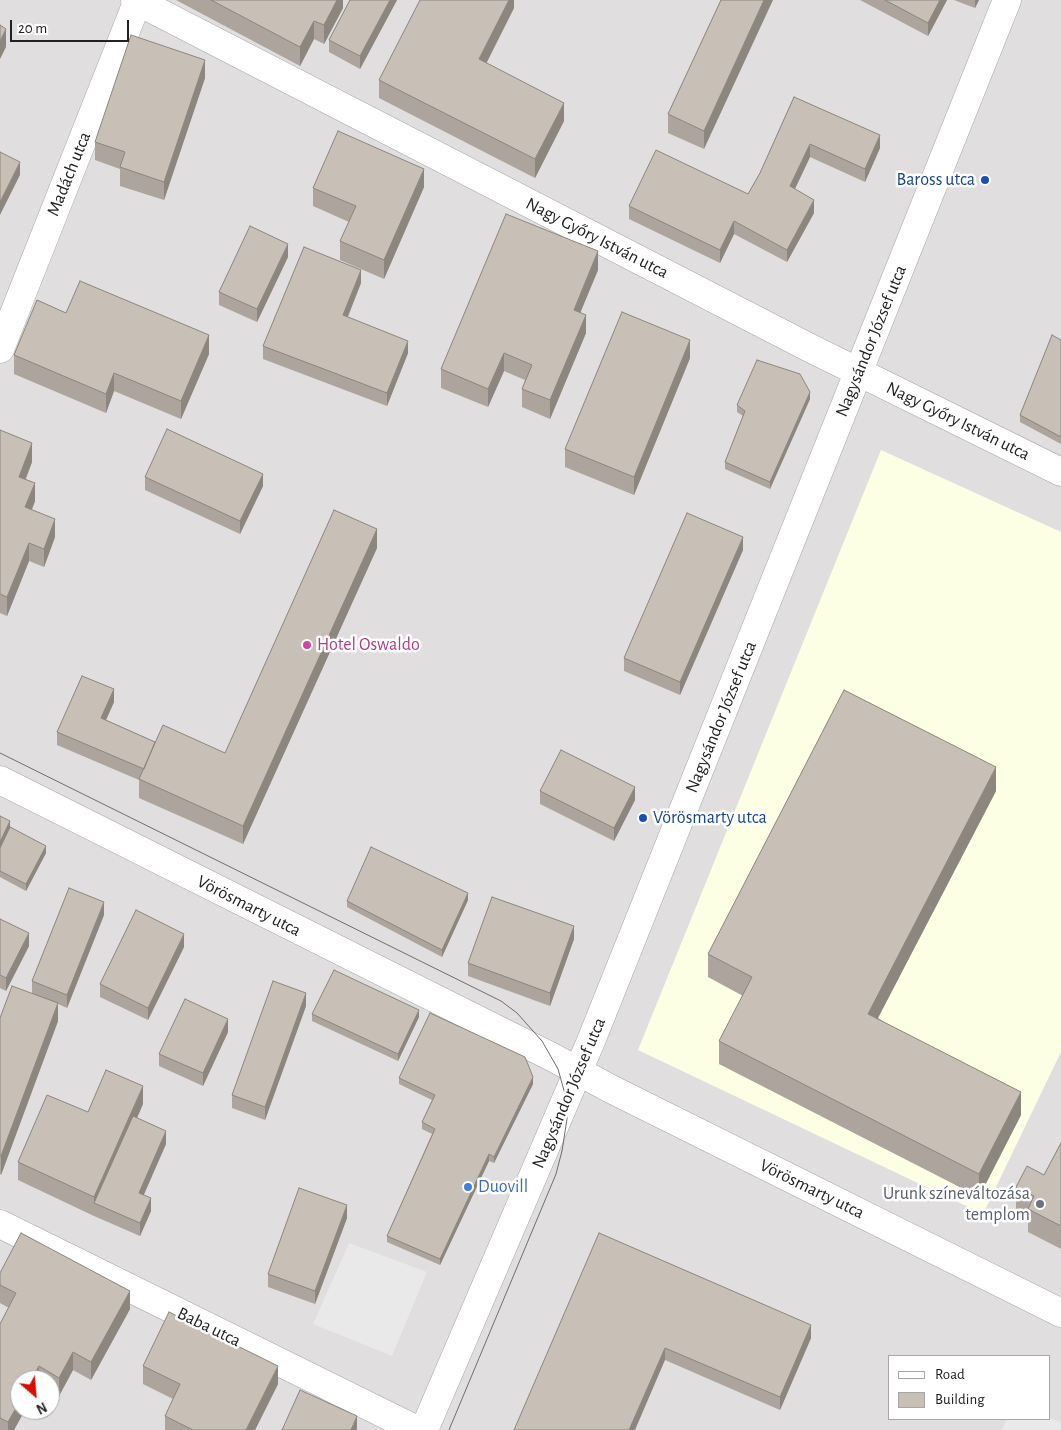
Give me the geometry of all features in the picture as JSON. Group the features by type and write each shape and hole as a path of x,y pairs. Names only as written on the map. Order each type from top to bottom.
{"street":[{"name":"Nagy Győry István utca","path":"137,0 810,348 1061,472"},
{"name":"Madách utca","path":"0,349 137,0"},
{"name":"Nagysándor József utca","path":"424,1430 578,1071 1007,0"},
{"name":"Vörösmarty utca","path":"0,780 578,1071 608,1088 1061,1313"},
{"name":"Baba utca","path":"0,1224 418,1430"}],"shaded area":[{"path":"0,0 1061,0 1061,1430 0,1430"},
{"path":"881,450 1061,532 1061,1052 983,1214 638,1050"},
{"path":"349,1243 427,1272 392,1356 313,1324"},
{"path":"1051,1418 1061,1423 1061,1430 1002,1430 1007,1420 1051,1420"}],"building":[{"path":"211,0 337,0 324,25 314,21 300,47"},
{"path":"350,0 390,0 360,56 329,40"},
{"path":"420,0 509,0 479,59 564,103 535,159 379,80"},
{"path":"721,0 764,0 704,131 668,114"},
{"path":"885,0 940,0 928,23"},
{"path":"0,25 6,29 0,41"},
{"path":"131,35 205,60 164,182 120,167 125,152 95,142"},
{"path":"794,97 880,135 865,169 810,144 790,186 814,200 787,250 734,221 720,250 629,206 656,150 748,194 760,173"},
{"path":"338,131 424,169 384,260 340,241 356,206 313,188"},
{"path":"0,152 20,162 0,202"},
{"path":"506,214 598,251 574,310 586,315 550,400 522,389 532,365 504,353 488,389 441,369"},
{"path":"250,226 288,244 257,309 219,292"},
{"path":"304,247 361,270 343,315 408,341 387,393 263,346"},
{"path":"80,281 209,335 181,401 114,373 106,394 14,355 37,300 66,313"},
{"path":"622,312 690,340 634,477 565,449"},
{"path":"1052,335 1061,340 1061,437 1020,415"},
{"path":"757,360 800,374 810,392 770,482 725,462 745,411 737,405"},
{"path":"167,429 263,474 240,521 145,477"},
{"path":"0,430 32,443 19,477 35,483 25,507 55,519 44,549 29,543 7,597 0,594"},
{"name":"Hotel Oswaldo","path":"334,510 377,529 243,826 139,779 163,725 225,753"},
{"path":"687,513 743,537 680,682 624,658"},
{"path":"82,676 114,689 101,718 155,742 144,769 57,732"},
{"path":"844,690 996,767 868,1014 1021,1092 979,1174 719,1041 752,977 708,954"},
{"path":"561,750 635,787 614,828 540,791"},
{"path":"0,816 10,821 0,842"},
{"path":"10,827 46,846 26,884 0,871 0,848"},
{"path":"371,847 468,893 442,950 347,901"},
{"path":"69,888 104,902 67,995 32,981"},
{"path":"492,897 574,926 550,993 468,963"},
{"path":"136,910 184,934 148,1008 100,984"},
{"path":"0,919 29,933 6,978 0,975"},
{"path":"334,970 419,1010 398,1054 312,1014"},
{"path":"273,981 306,993 265,1107 232,1095"},
{"path":"12,986 58,1003 0,1156 0,1018"},
{"path":"185,999 228,1019 203,1073 159,1054"},
{"path":"430,1013 525,1057 533,1077 494,1157 489,1154 440,1259 387,1236 435,1129 422,1122 435,1095 399,1078"},
{"path":"106,1070 143,1086 94,1197 18,1162 47,1095 88,1112"},
{"path":"133,1116 166,1131 139,1193 151,1198 140,1223 94,1203"},
{"path":"1061,1143 1061,1226 1028,1209 1034,1196 1016,1187 1027,1166 1044,1175"},
{"path":"299,1188 347,1205 315,1291 268,1274"},
{"path":"21,1233 130,1291 91,1362 73,1352 60,1376 60,1370 46,1370 39,1366 37,1370 10,1370 10,1418 8,1422 0,1418 0,1324 16,1293 0,1285 0,1273"},
{"path":"599,1233 811,1325 780,1397 665,1348 629,1430 514,1430"},
{"path":"169,1312 278,1366 246,1430 193,1430 165,1416 180,1384 143,1366"},
{"path":"300,1390 357,1416 351,1430 282,1430"}],"tram line":[{"path":"0,753 501,1001 517,1013 542,1041 558,1069 567,1101 567,1119 562,1151 556,1174 449,1430"}],"place":[{"name":"Baross utca","path":"985,180"},
{"name":"Hotel Oswaldo","path":"307,645"},
{"name":"Vörösmarty utca","path":"643,818"},
{"name":"Duovill","path":"468,1187"},
{"name":"Urunk színeváltozása templom","path":"1040,1204"}]}
